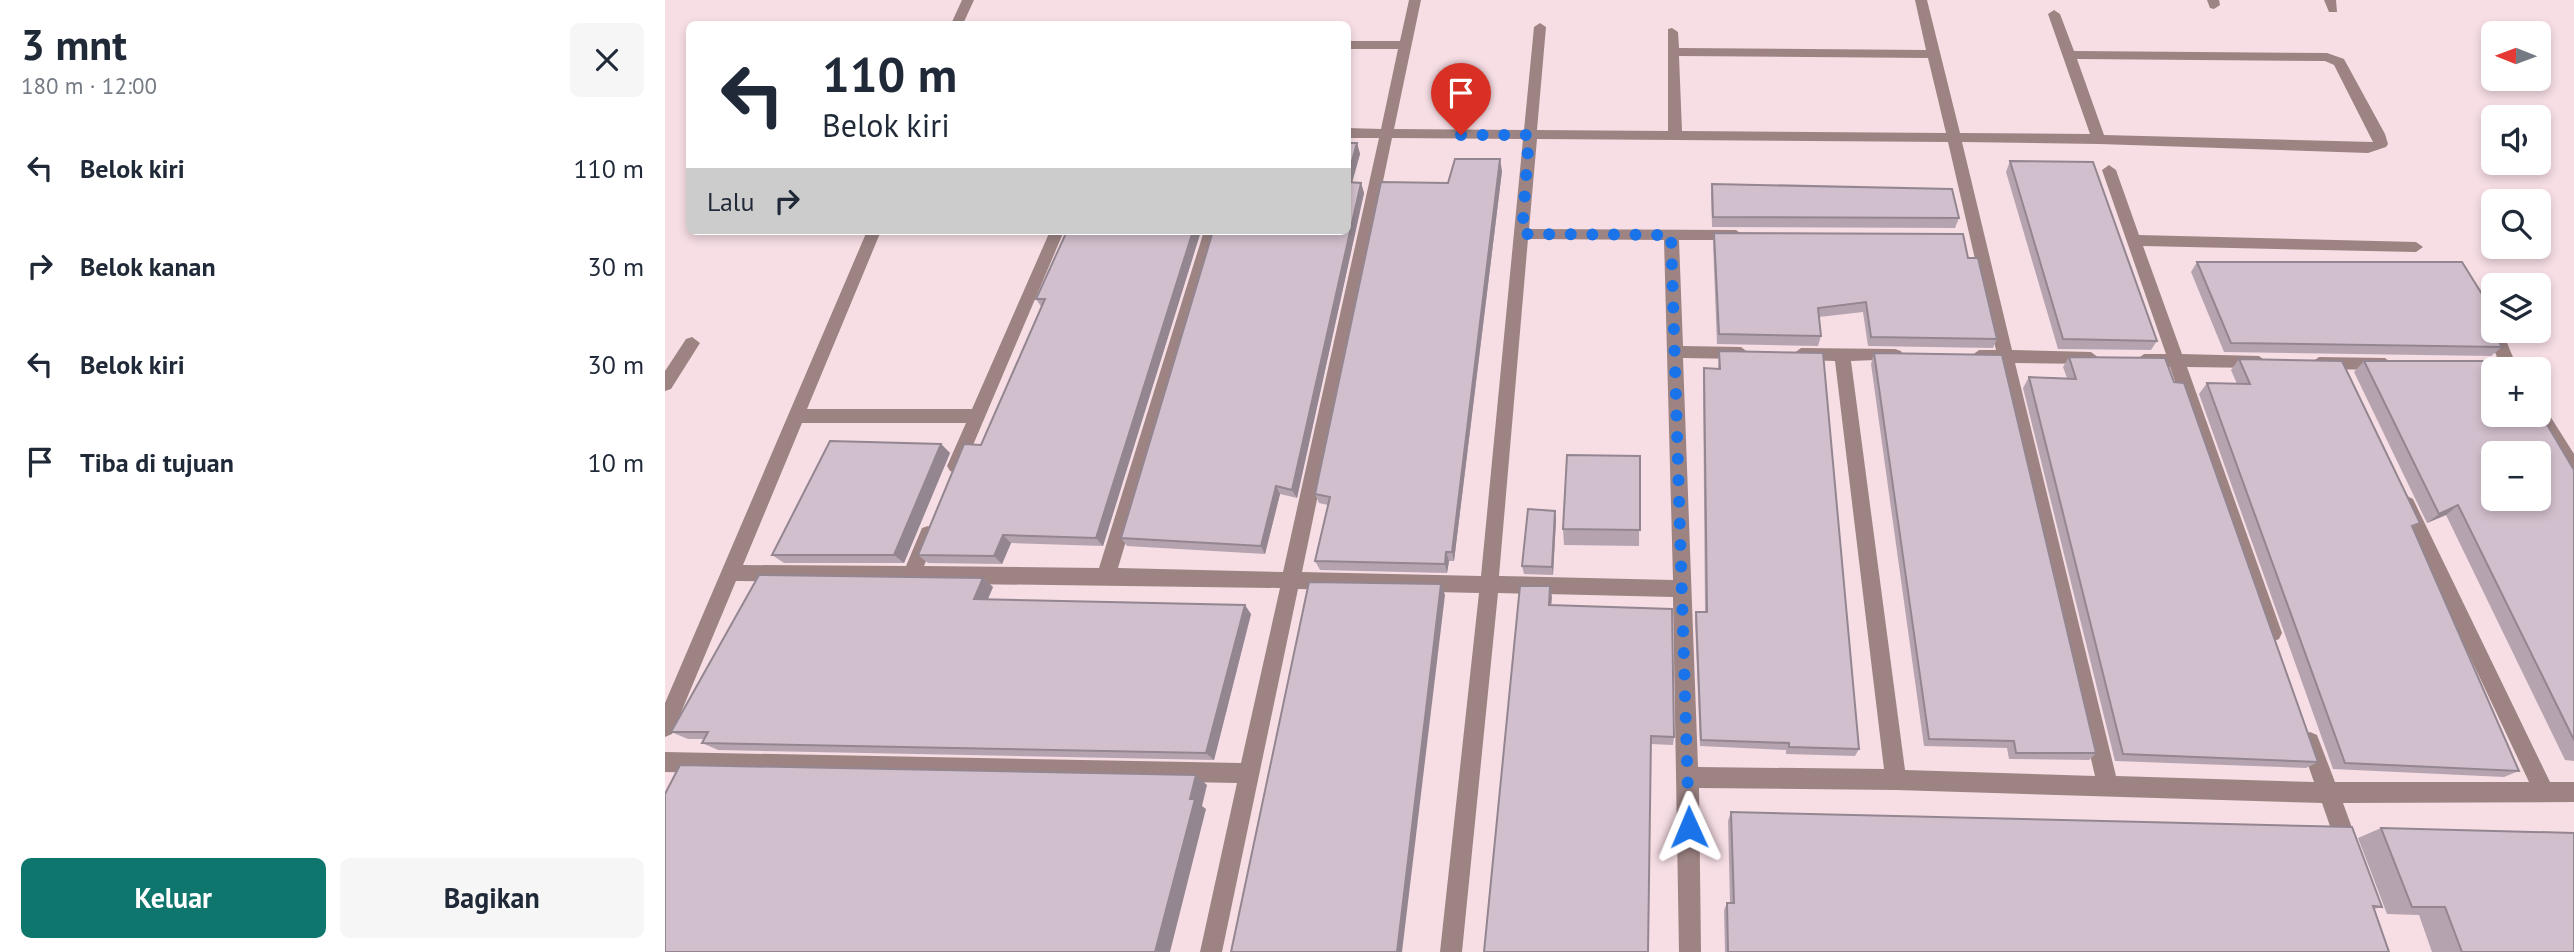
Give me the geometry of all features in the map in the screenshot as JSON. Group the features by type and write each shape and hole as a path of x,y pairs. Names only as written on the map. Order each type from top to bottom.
{"street":[{"path":"958,21 968,0"},
{"path":"1210,952 1415,0"},
{"path":"1921,0 1952,138 1969,236 2005,356 2108,788"},
{"path":"2054,14 2099,139"},
{"path":"1451,952 1489,585 1540,27"},
{"path":"1672,32 1675,137"},
{"path":"1351,45 1405,45"},
{"path":"1673,52 1933,54"},
{"path":"1351,133 2099,139 2368,148 2381,144 2339,62 2327,57 2070,55"},
{"path":"2109,170 2278,649"},
{"path":"1522,234 1754,235"},
{"path":"665,727 872,235"},
{"path":"951,478 1055,235"},
{"path":"1106,576 1210,235"},
{"path":"1671,235 1691,952"},
{"path":"2134,240 2416,247"},
{"path":"665,384 692,343"},
{"path":"1675,352 1758,354"},
{"path":"1786,354 1910,355"},
{"path":"1842,355 1896,780"},
{"path":"1964,356 2272,362"},
{"path":"2299,362 2404,364"},
{"path":"2339,363 2351,388"},
{"path":"797,416 976,416"},
{"path":"2551,426 2566,442 2574,469"},
{"path":"2400,489 2545,791"},
{"path":"911,576 936,515"},
{"path":"732,573 1106,576 1682,589"},
{"path":"2305,727 2356,866"},
{"path":"665,762 1248,773"},
{"path":"1688,777 1896,780 2328,793 2574,792"}],"building":[{"path":"1351,143 1357,143 1351,165"},
{"path":"1455,159 1500,159 1452,552 1446,552 1445,564 1315,561 1330,497 1315,494 1381,182 1448,183"},
{"path":"2010,161 2093,162 2157,341 2063,339"},
{"path":"1351,182 1361,183 1351,227"},
{"path":"1712,184 1952,189 1959,218 1713,217"},
{"path":"1714,233 1963,234 1968,258 1978,258 1997,339 1871,337 1866,302 1818,308 1821,336 1719,334"},
{"path":"1065,235 1192,235 1096,538 1003,535 994,556 918,555 964,444 981,445 1045,299 1036,299"},
{"path":"1212,235 1349,235 1292,490 1276,486 1261,546 1121,538"},
{"path":"2197,262 2462,262 2481,293 2481,343 2500,343 2502,347 2231,343"},
{"path":"1719,351 1823,353 1859,749 1701,740 1696,612 1707,612 1704,368 1720,369"},
{"path":"1874,353 2002,355 2096,753 2016,753 2014,741 1929,739"},
{"path":"2069,357 2165,358 2174,382 2184,383 2318,762 2123,754 2029,377 2076,379"},
{"path":"2239,359 2342,361 2420,523 2412,526 2519,771 2345,763 2207,383 2250,384"},
{"path":"2364,361 2481,361 2481,427 2548,427 2574,470 2574,740 2458,505 2439,514"},
{"path":"830,441 941,444 894,555 772,555"},
{"path":"1567,455 1640,456 1640,530 1563,529"},
{"path":"1528,509 1555,511 1552,567 1522,566"},
{"path":"759,575 983,578 974,599 1245,605 1206,753 702,743 708,732 671,732"},
{"path":"1309,582 1441,584 1397,952 1231,952"},
{"path":"1520,586 1550,586 1549,605 1672,609 1674,737 1651,736 1648,952 1484,952"},
{"path":"680,765 1196,775 1190,799 1195,799 1155,952 665,952 665,794"},
{"path":"1731,812 2352,827 2382,907 2373,906 2389,952 1728,952 1727,903 1734,903"},
{"path":"2381,828 2574,833 2574,952 2462,952 2445,907 2412,907"}],"route":[{"path":"1461,135 1529,135 1522,234 1671,235 1689,827"}]}
